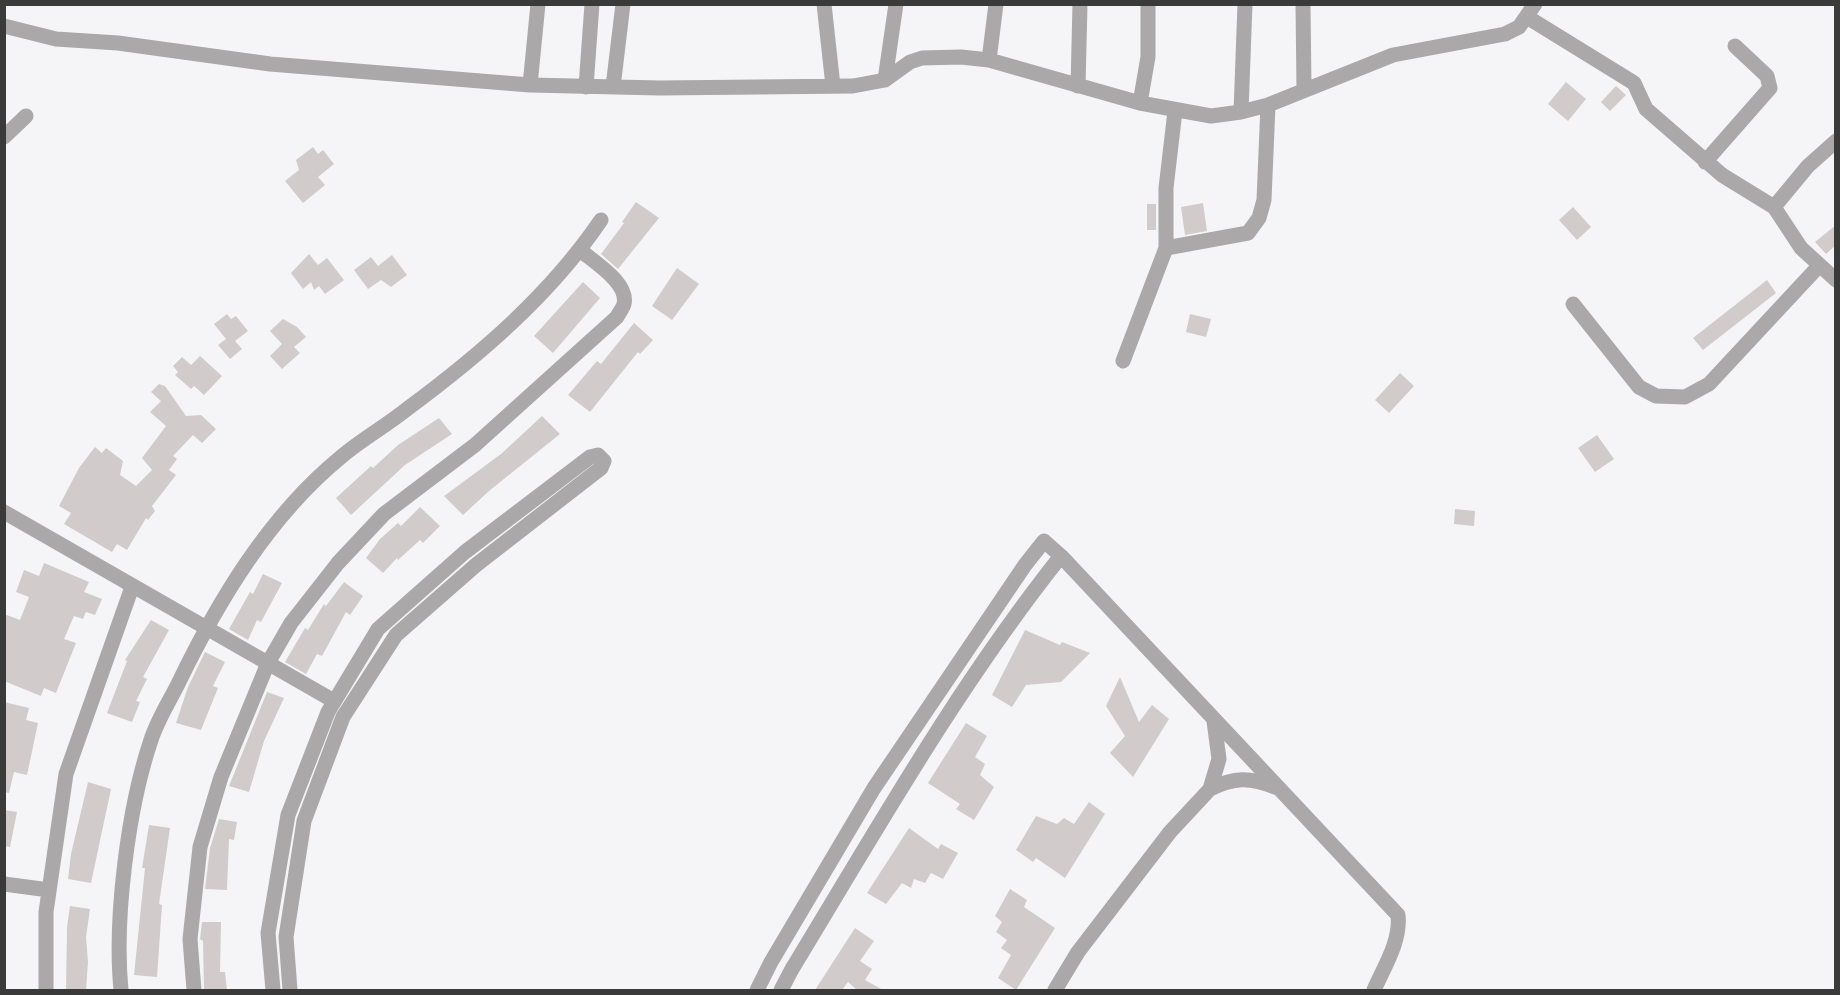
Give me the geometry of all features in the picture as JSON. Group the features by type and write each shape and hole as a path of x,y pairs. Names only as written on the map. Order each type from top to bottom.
{"street":[{"path":"530,85 538,4"},
{"path":"586,87 592,4"},
{"path":"613,87 623,4"},
{"path":"824,4 833,86"},
{"path":"885,81 896,4"},
{"path":"989,60 996,4"},
{"path":"1078,86 1080,4"},
{"path":"1140,103 1149,48 1148,4"},
{"path":"1241,112 1245,4"},
{"path":"1303,4 1304,90"},
{"path":"4,26 56,39 118,43 270,64 530,85 586,87 874,84 885,81 910,62 942,56 989,60 1140,103 1211,116 1268,105 1393,55 1506,34 1519,27 1531,11 1634,83 1646,109 1705,162 1774,207 1801,248 1818,267 1836,280"},
{"path":"1705,162 1770,88 1767,76 1735,46"},
{"path":"1166,248 1248,233 1259,218 1264,201 1268,105"},
{"path":"1123,361 1166,248 1166,188 1175,111"},
{"path":"6,134 26,116"},
{"path":"1774,207 1808,166 1836,141"},
{"path":"121,990 119,966 124,874 133,809 151,739 206,626 263,539 298,499 340,457 407,410 501,336 580,250 601,220"},
{"path":"194,990 190,939 200,847 221,777 268,663 297,614 338,563 384,514 475,445 617,317 624,304 623,292 617,283 580,250"},
{"path":"1572,304 1638,387 1666,399 1685,398 1709,384 1818,267"},
{"path":"273,990 268,933 288,815 334,701 378,629 465,552 594,454 602,457 604,461 601,468 476,565 396,635 343,717 304,821 286,937 290,990"},
{"path":"4,512 334,701"},
{"path":"757,990 771,962 874,788 1025,565 1044,541 1061,555 1398,915 1399,927 1395,941 1374,990"},
{"path":"781,990 896,798 1001,636 1061,555"},
{"path":"46,990 45,912 66,774 132,587"},
{"path":"1210,789 1220,759 1214,721"},
{"path":"1055,990 1078,952 1156,850 1210,789 1226,780 1242,778 1259,781 1282,790"},
{"path":"4,884 49,890"}],"building":[{"path":"1566,82 1586,99 1568,121 1548,104"},
{"path":"1616,86 1626,95 1610,111 1601,102"},
{"path":"313,147 318,154 323,150 334,164 318,177 325,185 303,203 285,181 299,170 296,160"},
{"path":"636,202 659,218 618,269 601,254"},
{"path":"1203,203 1207,231 1185,235 1181,207"},
{"path":"1147,204 1156,204 1156,230 1147,230"},
{"path":"1573,207 1591,227 1577,240 1559,220"},
{"path":"1836,225 1836,245 1826,254 1815,242"},
{"path":"309,254 318,265 327,258 344,280 325,294 319,286 314,290 311,282 303,289 291,273"},
{"path":"392,255 407,275 391,287 381,280 368,289 354,270 371,257 378,266"},
{"path":"677,268 699,284 672,320 652,306"},
{"path":"1767,280 1776,293 1703,350 1693,338"},
{"path":"583,282 600,298 553,353 534,336"},
{"path":"227,314 231,319 236,316 248,331 235,341 242,349 230,359 218,345 226,339 214,324"},
{"path":"1190,314 1211,319 1206,337 1186,332"},
{"path":"283,319 297,327 306,337 294,347 300,353 282,369 270,356 282,344 270,331"},
{"path":"634,323 653,340 640,354 638,352 590,412 568,395 597,361 601,364"},
{"path":"200,356 222,376 204,395 194,386 191,389 175,375 178,372 173,366 182,357 191,365"},
{"path":"1400,373 1414,386 1389,413 1375,400"},
{"path":"159,384 165,386 186,416 201,415 216,429 202,443 193,435 173,456 177,459 169,470 176,475 152,506 155,511 148,520 146,518 127,550 117,544 112,552 64,524 71,513 59,506 79,468 95,447 102,453 106,448 123,461 120,475 136,486 152,470 142,458 166,426 150,412 161,401 151,392"},
{"path":"542,416 560,434 463,515 444,496 501,454"},
{"path":"439,418 452,434 405,465 351,515 336,498 398,445"},
{"path":"1597,435 1614,459 1595,472 1578,448"},
{"path":"420,507 440,526 423,543 420,540 398,560 397,558 383,573 366,558 380,539 398,523 401,526"},
{"path":"1455,509 1475,511 1474,526 1454,524"},
{"path":"44,563 89,582 84,592 102,599 95,615 86,612 83,619 74,616 64,639 76,643 56,693 44,688 41,696 4,681 4,614 20,620 29,597 16,592 24,570 39,576"},
{"path":"263,574 282,583 261,622 257,620 248,640 229,629 250,592 253,594"},
{"path":"344,582 363,596 350,615 346,612 322,656 317,654 306,674 285,662 305,628 308,630 324,604 326,606"},
{"path":"151,620 169,630 143,677 147,679 136,701 140,702 132,722 107,713 127,661 125,660"},
{"path":"1025,630 1060,645 1062,642 1090,653 1061,682 1026,685 1012,707 992,695"},
{"path":"205,652 225,662 213,686 218,688 201,730 176,723 188,687"},
{"path":"1120,677 1139,722 1152,705 1169,719 1133,777 1110,753 1125,736 1106,706"},
{"path":"267,692 284,698 264,741 249,792 229,786"},
{"path":"4,702 29,708 26,720 38,723 27,775 14,772 9,793 4,792"},
{"path":"966,723 987,736 975,757 985,764 980,775 994,787 974,820 956,809 960,804 928,783"},
{"path":"88,782 111,789 91,883 68,879 71,854"},
{"path":"1089,802 1105,814 1065,878 1036,858 1033,862 1016,850 1036,816 1057,824 1064,818 1074,824"},
{"path":"4,810 17,812 10,847 4,846"},
{"path":"219,819 237,822 234,840 229,839 227,890 205,889 210,848"},
{"path":"149,825 170,828 159,904 162,905 157,977 134,975 145,868 142,868"},
{"path":"909,828 938,849 941,844 958,853 943,879 931,873 925,883 914,879 911,888 902,883 886,904 867,893"},
{"path":"1010,889 1027,900 1024,907 1055,928 1016,990 998,978 1011,955 1001,948 1007,940 996,932 1002,922 995,916"},
{"path":"70,906 90,909 86,937 88,962 86,990 66,990 67,927"},
{"path":"202,922 221,922 220,972 225,972 227,990 204,990 203,941 200,939"},
{"path":"855,928 874,941 860,961 872,969 865,980 883,990 857,990 848,982 842,990 815,990"}]}
